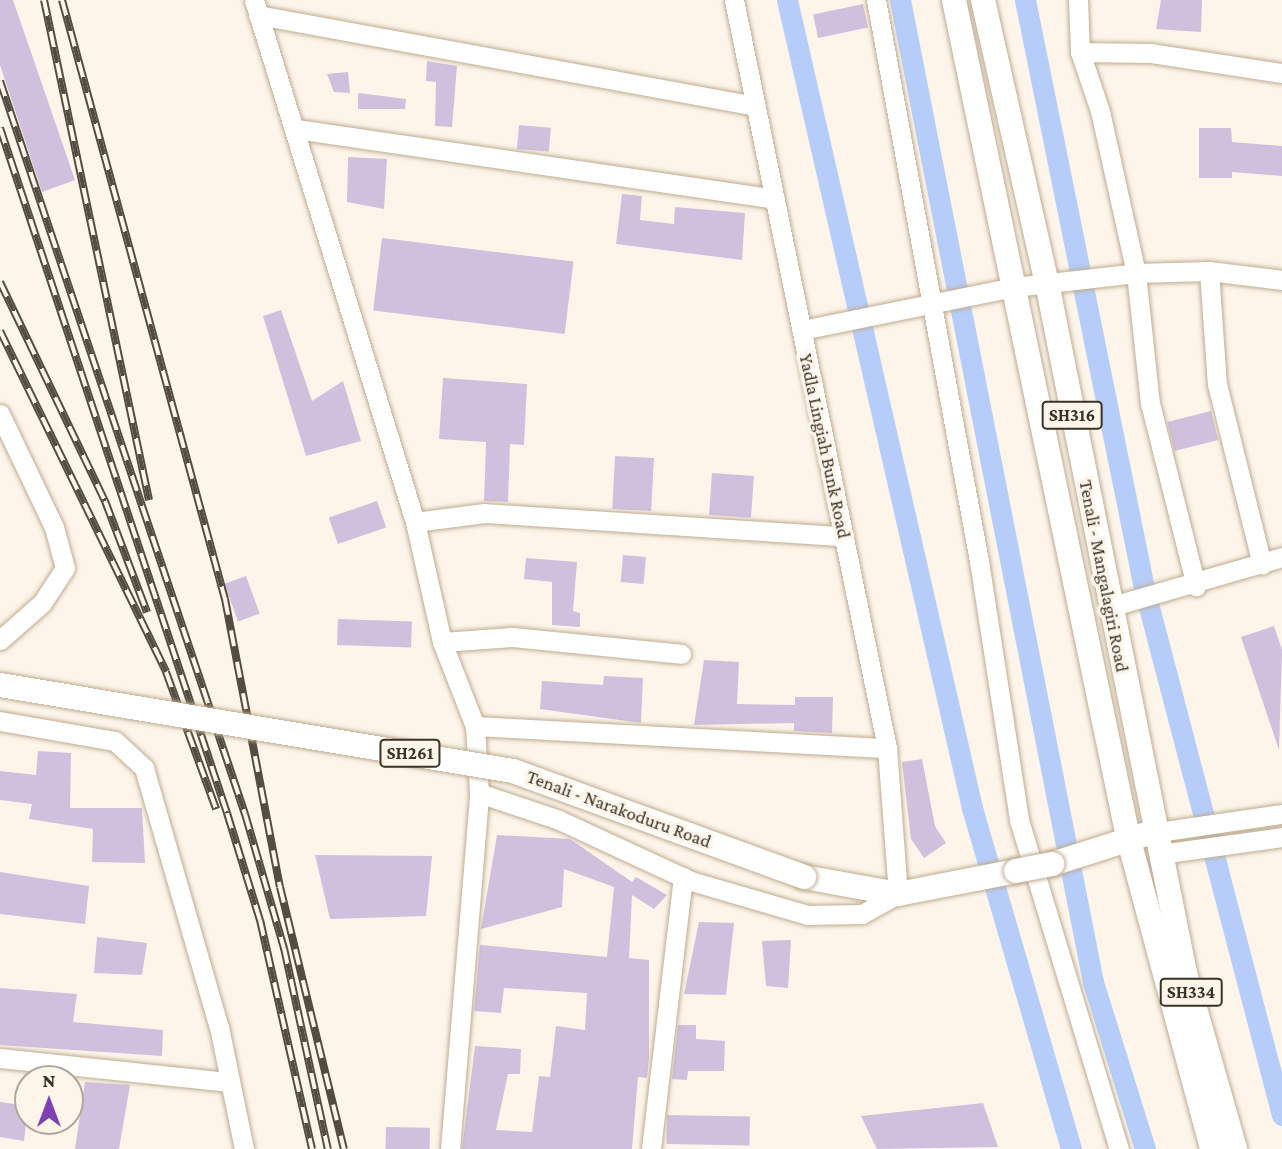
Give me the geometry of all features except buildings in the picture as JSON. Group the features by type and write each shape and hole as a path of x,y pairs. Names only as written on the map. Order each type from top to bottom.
{"main road":[{"name":"Tenali - Mangalagiri Road","path":"954,0 1003,289 1123,849"},
{"name":"Tenali - Mangalagiri Road","path":"983,0 1056,282 1169,842 1190,1031 1235,1149"},
{"name":"Tenali - Narakoduru Road","path":"0,685 513,771 804,877 898,894 1169,842"},
{"name":"SH334","path":"1123,849 1190,1031 1212,1149"}],"street":[{"name":"Yadla Lingiah Bunk Road","path":"734,0 887,748 898,894"},
{"path":"876,0 941,302 1019,820 1119,1149"},
{"path":"1078,0 1080,52 1100,111 1150,403 1190,587"},
{"path":"450,1149 480,793 475,726 442,642 415,522 296,129 256,7 756,106"},
{"path":"1080,52 1151,53 1282,73"},
{"path":"296,129 775,200"},
{"path":"802,330 1003,289 1126,274 1209,271 1282,280"},
{"path":"1209,271 1209,330 1222,407 1262,564"},
{"path":"0,414 54,527 64,558 62,577 26,621 0,640"},
{"path":"415,522 484,513 844,536"},
{"path":"1121,605 1190,587 1282,557"},
{"path":"442,642 512,637 681,654"},
{"path":"0,722 115,741 144,768 230,1082 244,1149"},
{"path":"475,726 887,748"},
{"path":"480,793 559,820 683,877 807,915 862,914 898,894"},
{"path":"1169,842 1282,814"},
{"path":"1169,842 1249,844 1282,837"},
{"path":"651,1149 683,877"},
{"path":"0,1058 230,1082"}],"waterway":[{"path":"787,0 972,808 1071,1149"},
{"path":"900,0 1093,982 1145,1149"},
{"path":"1025,0 1144,588 1282,1115"}],"railway":[{"path":"44,0 149,500"},
{"path":"62,0 225,599 280,887 344,1149"},
{"path":"0,81 245,814 284,948 328,1149"},
{"path":"0,128 260,920 312,1149"},
{"path":"0,282 105,501 147,612"},
{"path":"0,331 166,672 216,809"}]}
